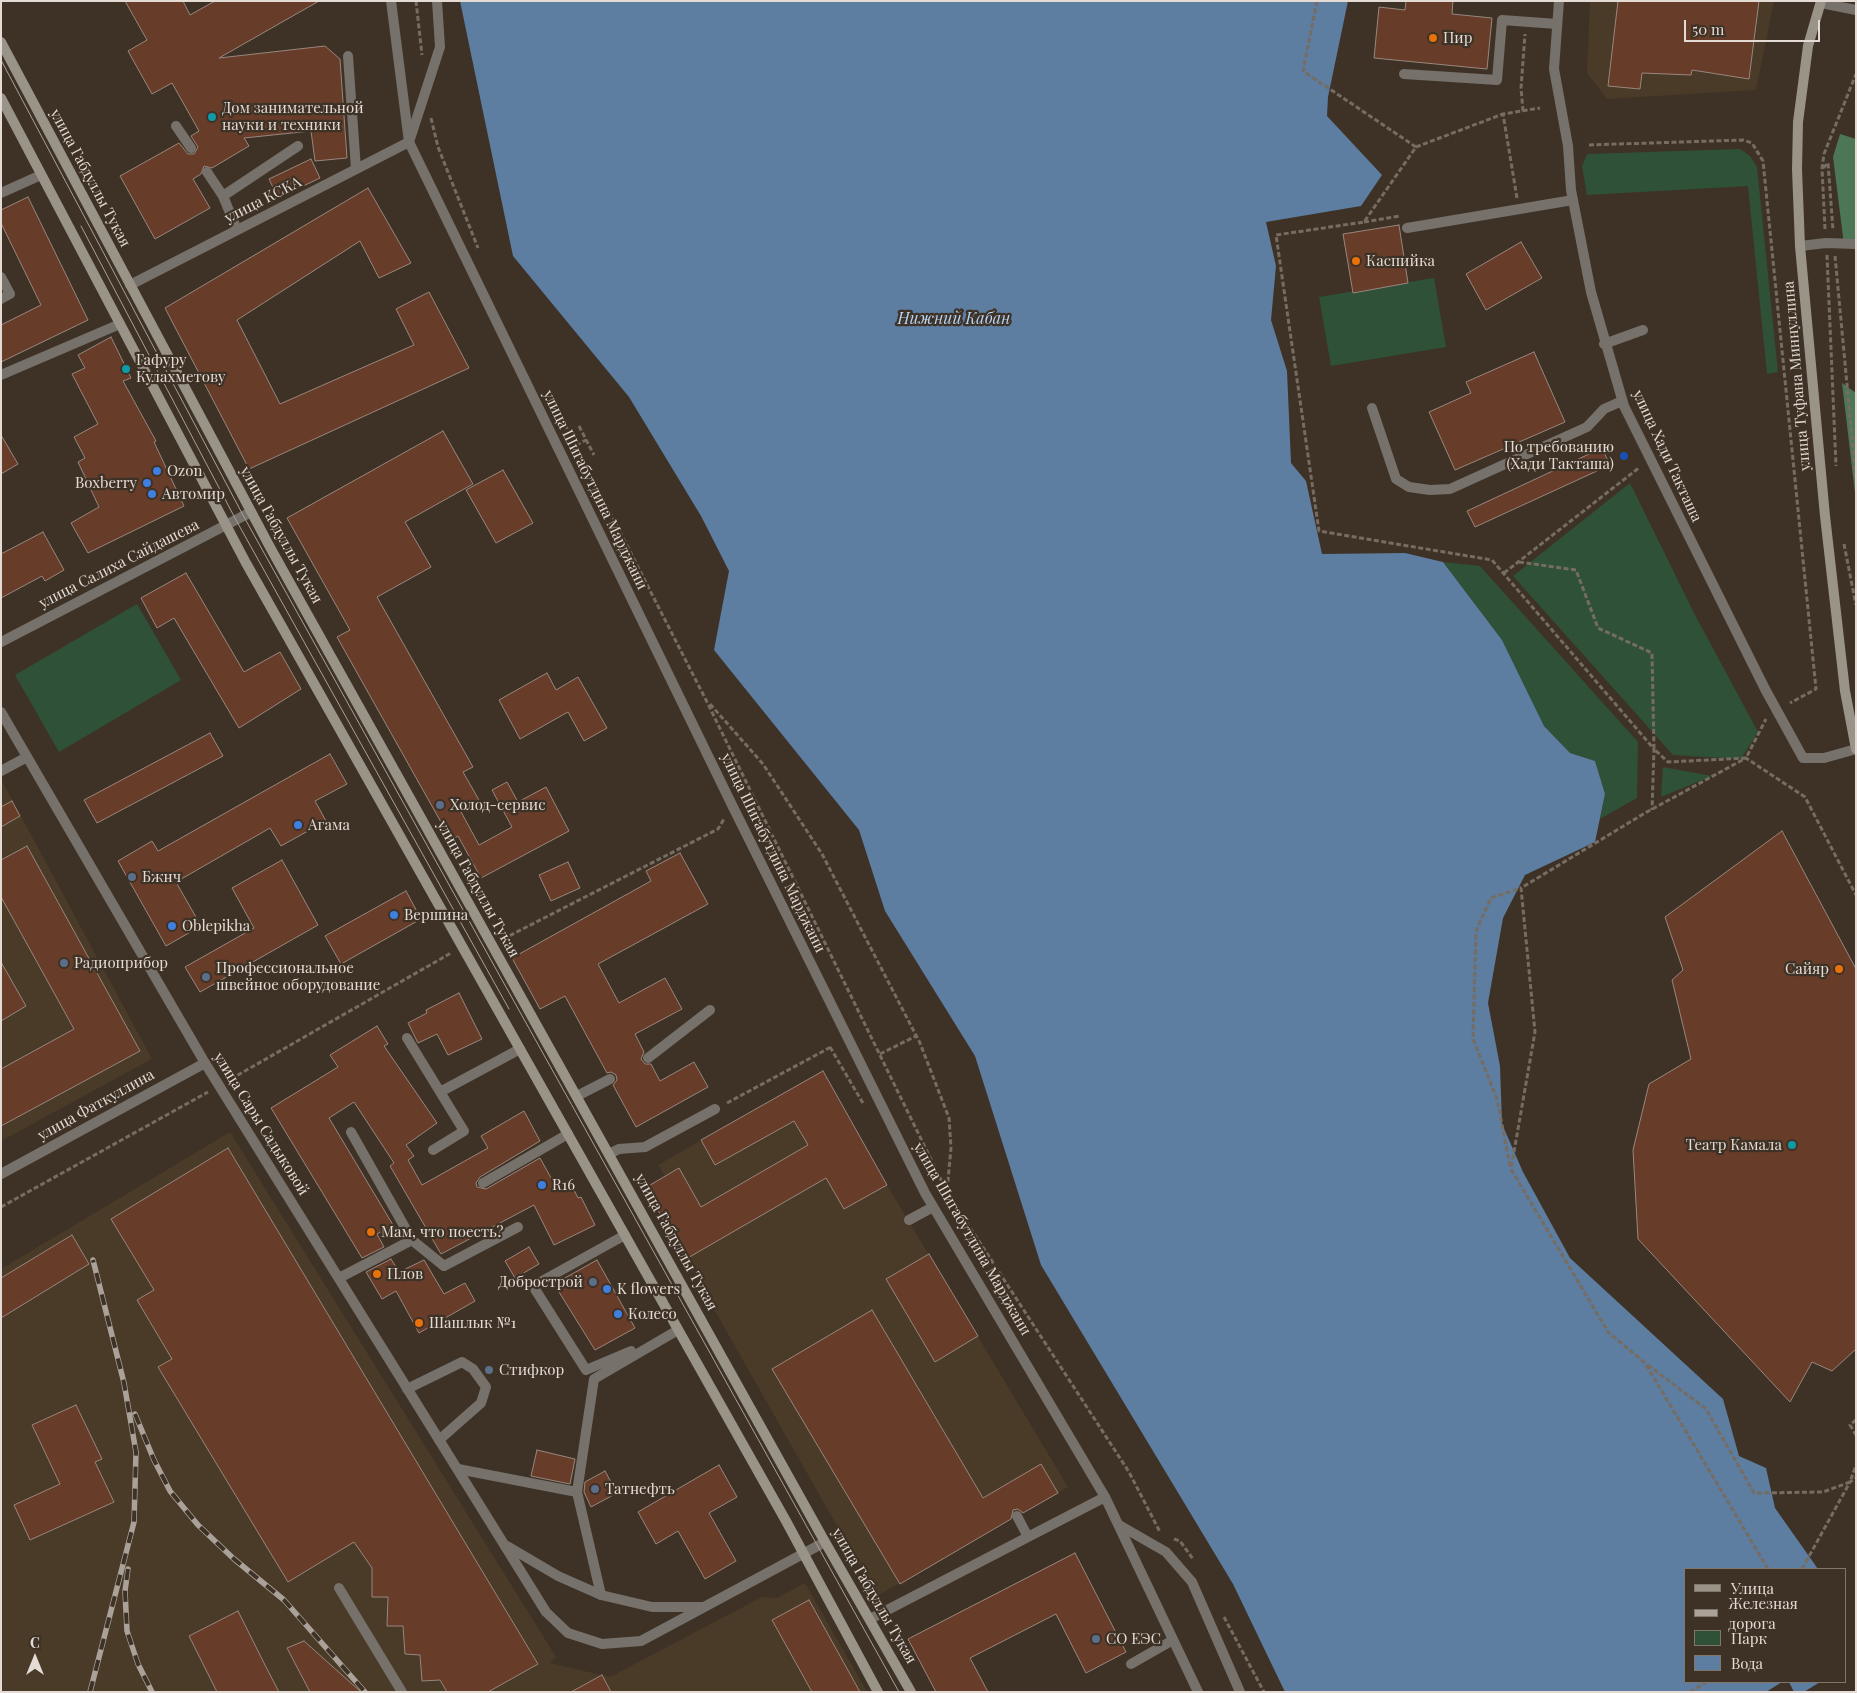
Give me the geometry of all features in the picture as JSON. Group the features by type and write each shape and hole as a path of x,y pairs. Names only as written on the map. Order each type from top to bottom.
{"main road":[{"name":"улица Туфана Миннуллина","path":"1821,2 1808,46 1798,122 1797,169 1800,246 1827,535 1845,691 1856,749"},
{"name":"улица Габдуллы Тукая","path":"1,42 251,512 825,1542 911,1692"},
{"path":"1,98 246,563 786,1521 878,1692"}],"street":[{"name":"улица Шигабутдина Марджани","path":"391,1 409,142 732,805 933,1207 1106,1497 1198,1692"},
{"path":"409,142 440,47 436,1"},
{"name":"улица Хади Такташа","path":"1559,1 1554,69 1568,146 1572,200 1591,292 1604,344 1622,401 1765,689 1803,758 1824,758 1856,749"},
{"path":"1821,2 1856,10"},
{"path":"1404,74 1497,80 1502,20 1557,24"},
{"path":"348,56 356,169"},
{"path":"176,126 191,148"},
{"name":"улица КСКА","path":"130,285 409,142"},
{"path":"224,196 298,146"},
{"path":"207,172 224,196 237,230"},
{"path":"1,194 41,174"},
{"path":"1407,228 1572,200"},
{"path":"1800,246 1830,243 1856,244"},
{"path":"1,276 10,294 1,299"},
{"path":"1,375 120,324"},
{"path":"1604,344 1643,330"},
{"path":"1372,408 1396,479 1408,487 1430,490 1450,489 1587,427 1604,409 1622,401"},
{"name":"улица Салиха Сайдашева","path":"1,642 251,512"},
{"name":"улица Сары Садыковой","path":"1,712 205,1063 546,1612 568,1633 602,1644 641,1641 825,1542"},
{"path":"1,771 27,757"},
{"path":"648,1058 710,1010"},
{"path":"406,1038 464,1131 433,1150"},
{"path":"440,1092 520,1049"},
{"name":"улица Фаткуллина","path":"1,1174 205,1063"},
{"path":"577,1096 610,1079"},
{"path":"610,1154 619,1149 645,1147 715,1109"},
{"path":"351,1132 412,1240 444,1266 518,1227"},
{"path":"484,1183 568,1134"},
{"path":"909,1220 933,1207"},
{"path":"625,1235 533,1286 586,1370 666,1337"},
{"path":"339,1278 412,1240"},
{"path":"601,1595 577,1492 594,1379 678,1330"},
{"path":"407,1389 462,1362 473,1369 486,1387 481,1403 439,1440"},
{"path":"458,1469 577,1492"},
{"path":"870,1619 1106,1497"},
{"path":"1017,1516 1028,1537"},
{"path":"1119,1524 1166,1552 1192,1582 1240,1692"},
{"name":"улица Сары Садыковой","path":"506,1546 558,1576 601,1595 652,1607 702,1607"},
{"path":"339,1588 402,1692"},
{"path":"1131,1664 1173,1640"}],"path":[{"path":"416,1 422,60"},
{"path":"1317,1 1303,71 1416,146"},
{"path":"1523,111 1521,88 1527,22"},
{"path":"1856,74 1824,154 1822,168 1856,481"},
{"path":"1540,108 1503,114 1416,146 1364,222 1276,235 1319,531 1492,560 1654,749 1668,762 1746,758 1806,797 1856,895"},
{"path":"430,114 438,148 478,248"},
{"path":"1503,114 1517,198 1526,197"},
{"path":"1589,145 1743,140 1752,143 1758,150 1765,172 1816,689 1790,703"},
{"path":"1822,168 1828,163 1836,474"},
{"path":"544,382 706,700 947,1192 1129,1472 1162,1536"},
{"path":"579,426 594,455"},
{"path":"576,444 586,440"},
{"path":"1504,573 1650,459"},
{"path":"1843,540 1856,605"},
{"path":"1519,562 1576,570 1598,628 1652,653 1654,749 1652,810"},
{"path":"706,700 763,764 822,854 916,1036 949,1118 951,1148 947,1192"},
{"path":"1766,719 1746,758 1645,813 1521,888 1491,898 1476,931 1473,1039 1497,1099 1511,1169 1608,1332 1645,1363 1706,1409 1754,1493 1823,1492 1856,1478"},
{"path":"500,941 718,828 732,805"},
{"path":"1511,1169 1535,1032 1521,888"},
{"path":"880,1054 916,1036"},
{"path":"715,1109 848,1037"},
{"path":"1645,1363 1767,1568"},
{"path":"1856,1420 1850,1424 1856,1435"},
{"path":"1803,1568 1850,1482 1856,1465"},
{"path":"1171,1538 1180,1541 1196,1564"},
{"path":"1223,1614 1264,1692"},
{"path":"1690,1692 1705,1683"}],"shaded area":[{"path":"1590,1 1774,1 1756,90 1607,99 1587,73"},
{"path":"1,779 152,1059 1,1141"},
{"path":"823,1071 887,1185 1068,1487 877,1596 645,1188 665,1176 658,1165"},
{"path":"230,1132 556,1657 550,1663 610,1677 762,1597 777,1598 805,1583 867,1692 1,1692 1,1269"}],"green space":[{"path":"1840,134 1856,139 1856,242 1844,245 1833,157"},
{"path":"1740,149 1750,156 1757,167 1778,372 1767,374 1748,186 1587,195 1582,166 1587,154"},
{"path":"1434,278 1446,347 1331,366 1319,297"},
{"path":"1842,383 1856,393 1856,501"},
{"path":"1630,483 1695,615 1758,732 1741,759 1673,755 1513,576"},
{"path":"1443,562 1480,566 1638,742 1637,798 1600,819 1605,794 1595,761 1570,753 1544,726 1502,640"},
{"path":"137,604 181,680 59,752 15,675"},
{"path":"1663,767 1712,776 1661,797"}],"water":[{"name":"Нижний Кабан","path":"460,1 1348,1 1328,97 1327,116 1382,175 1361,206 1266,222 1276,266 1271,320 1287,371 1291,463 1306,481 1322,554 1405,553 1443,562 1502,640 1544,726 1570,753 1595,761 1605,794 1595,842 1525,875 1503,918 1488,1003 1500,1066 1502,1124 1523,1172 1570,1258 1723,1399 1739,1456 1766,1468 1775,1508 1817,1568 1684,1568 1684,1683 1780,1683 1766,1692 1285,1692 1233,1584 1041,1265 975,1056 885,911 859,830 714,650 729,571 701,516 629,397 513,256"},
{"path":"1790,1683 1835,1683 1840,1692 1794,1692"}],"pier":[{"path":"1818,1683 1838,1683 1843,1692 1804,1692"}],"building":[{"name":"Дом занимательной науки и техники","path":"125,1 183,1 190,15 215,1 319,1 219,58 325,46 340,59 347,158 315,161 311,131 244,138 249,146 212,168 204,166 201,174 193,179 210,208 155,239 120,176 179,143 188,154 194,154 198,147 191,136 199,131 172,83 152,94 128,51 147,40"},
{"name":"Пир","path":"1406,1 1453,1 1452,14 1492,18 1487,69 1374,58 1379,7 1405,10"},
{"path":"1618,1 1759,1 1749,79 1692,70 1691,75 1642,73 1640,89 1608,86"},
{"path":"311,159 320,178 278,198 269,179"},
{"path":"368,188 411,263 379,278 360,241 237,320 280,404 414,345 396,309 429,292 469,368 249,469 165,308"},
{"path":"28,197 88,320 1,362 1,325 41,305 1,223 1,210"},
{"path":"1399,225 1408,283 1353,293 1343,234"},
{"path":"1521,242 1542,278 1486,310 1466,274"},
{"path":"111,337 131,378 123,381 156,441 154,442 184,506 88,553 71,523 99,507 78,462 85,458 74,437 98,424 72,374 85,368 78,355"},
{"path":"1534,352 1565,422 1455,470 1429,412 1471,393 1466,382"},
{"path":"443,431 473,484 405,522 431,567 377,597 473,767 463,772 479,800 460,810 479,845 512,827 492,790 507,782 518,802 546,787 569,831 481,878 458,836 451,840 337,637 350,630 287,518"},
{"path":"1,435 18,464 1,474"},
{"path":"1602,448 1610,465 1475,527 1467,511"},
{"path":"503,470 533,523 496,543 466,490"},
{"path":"43,532 64,570 45,581 42,576 1,598 1,554"},
{"path":"186,573 244,672 280,652 301,689 239,728 174,618 157,628 141,598"},
{"path":"547,673 556,690 578,677 607,728 584,741 568,712 520,739 499,700"},
{"path":"210,733 223,756 97,823 84,800"},
{"path":"330,754 347,784 315,801 326,821 281,846 270,828 176,882 201,926 166,946 118,861 152,841 158,851"},
{"path":"12,801 20,816 1,827 1,807"},
{"path":"1782,831 1856,969 1856,1349 1832,1371 1812,1362 1790,1402 1638,1239 1633,1150 1649,1084 1691,1059 1672,980 1683,970 1665,917"},
{"name":"Радиоприбор","path":"27,846 140,1051 1,1126 1,1069 74,1029 1,897 1,860"},
{"path":"680,853 708,904 598,964 619,1003 665,978 682,1009 635,1034 644,1052 641,1059 645,1064 651,1064 660,1081 694,1062 708,1087 636,1127 613,1085 617,1080 616,1075 611,1072 607,1073 565,996 540,1009 512,958 651,881 646,871"},
{"path":"282,860 318,925 200,992 185,967 254,928 232,888"},
{"path":"568,862 580,888 551,901 539,875"},
{"path":"406,891 421,919 341,964 325,936"},
{"path":"1,962 26,1006 1,1021"},
{"path":"459,993 482,1039 448,1055 437,1034 418,1043 408,1023 427,1013 426,1010"},
{"path":"377,1026 388,1044 384,1046 437,1123 406,1145 414,1156 408,1160 422,1185 488,1148 481,1136 524,1111 540,1141 480,1177 476,1183 477,1187 486,1189 540,1158 556,1187 569,1180 578,1198 581,1197 595,1225 554,1245 534,1205 441,1254 390,1166 394,1163 354,1102 329,1118 393,1225 377,1234 384,1247 362,1258 271,1108 338,1067 330,1055"},
{"path":"823,1071 887,1185 844,1209 826,1178 686,1259 645,1188 679,1168 701,1207 808,1145 794,1121 715,1165 701,1140"},
{"path":"228,1148 538,1664 488,1692 447,1692 440,1680 422,1681 420,1655 405,1654 403,1626 387,1626 388,1597 372,1597 372,1568 354,1542 288,1582 158,1367 172,1359 137,1300 154,1290 111,1219"},
{"path":"72,1235 89,1264 1,1318 1,1278"},
{"path":"529,1247 539,1264 515,1278 505,1261"},
{"path":"929,1254 978,1336 935,1362 886,1279"},
{"path":"391,1259 399,1272 424,1260 444,1294 465,1283 475,1301 419,1333 396,1291 382,1299 366,1272"},
{"path":"597,1260 635,1328 595,1350 554,1284"},
{"path":"872,1310 983,1498 1041,1464 1058,1493 1023,1513 1018,1509 1013,1510 1011,1519 900,1584 772,1369"},
{"path":"76,1405 102,1459 95,1462 114,1502 30,1540 14,1505 60,1484 32,1425"},
{"path":"537,1450 575,1459 570,1484 531,1476"},
{"path":"719,1465 737,1497 709,1513 736,1561 705,1579 678,1531 656,1544 638,1512"},
{"path":"605,1471 617,1493 591,1507 584,1492 585,1482"},
{"path":"1075,1553 1126,1652 1086,1673 1056,1614 970,1658 988,1692 936,1692 908,1639"},
{"path":"809,1600 860,1692 812,1692 772,1620"},
{"path":"238,1611 279,1692 217,1692 189,1636"},
{"path":"304,1641 361,1692 310,1692 287,1648"},
{"path":"602,1675 611,1692 571,1692"}],"tram line":[{"path":"1,60 244,517 899,1692"},
{"path":"81,226 236,520 509,1009"}],"railway":[{"path":"90,1692 134,1522 136,1452 124,1383 93,1260"},
{"path":"135,1414 154,1460 170,1491 198,1525 234,1559 284,1600 365,1692"},
{"path":"128,1569 125,1591 127,1631 138,1664 152,1692"}],"place":[{"name":"Пир","path":"1433,38"},
{"name":"Дом занимательной науки и техники","path":"212,117"},
{"name":"Каспийка","path":"1356,261"},
{"name":"Гафуру Кулахметову","path":"126,369"},
{"name":"По требованию (Хади Такташа)","path":"1624,456"},
{"name":"Ozon","path":"157,471"},
{"name":"Boxberry","path":"147,483"},
{"name":"Автомир","path":"152,494"},
{"name":"Холод-сервис","path":"440,805"},
{"name":"Агама","path":"298,825"},
{"name":"Бжнч","path":"132,877"},
{"name":"Вершина","path":"394,915"},
{"name":"Oblepikha","path":"172,926"},
{"name":"Радиоприбор","path":"64,963"},
{"name":"Сайяр","path":"1839,969"},
{"name":"Профессиональное швейное оборудование","path":"206,977"},
{"name":"Театр Камала","path":"1792,1145"},
{"name":"R16","path":"542,1185"},
{"name":"Мам, что поесть?","path":"371,1232"},
{"name":"Плов","path":"377,1274"},
{"name":"Добрострой","path":"593,1282"},
{"name":"K flowers","path":"607,1289"},
{"name":"Колесо","path":"618,1314"},
{"name":"Шашлык №1","path":"419,1323"},
{"name":"Стифкор","path":"489,1370"},
{"name":"Татнефть","path":"595,1489"},
{"name":"СО ЕЭС","path":"1096,1639"}]}
